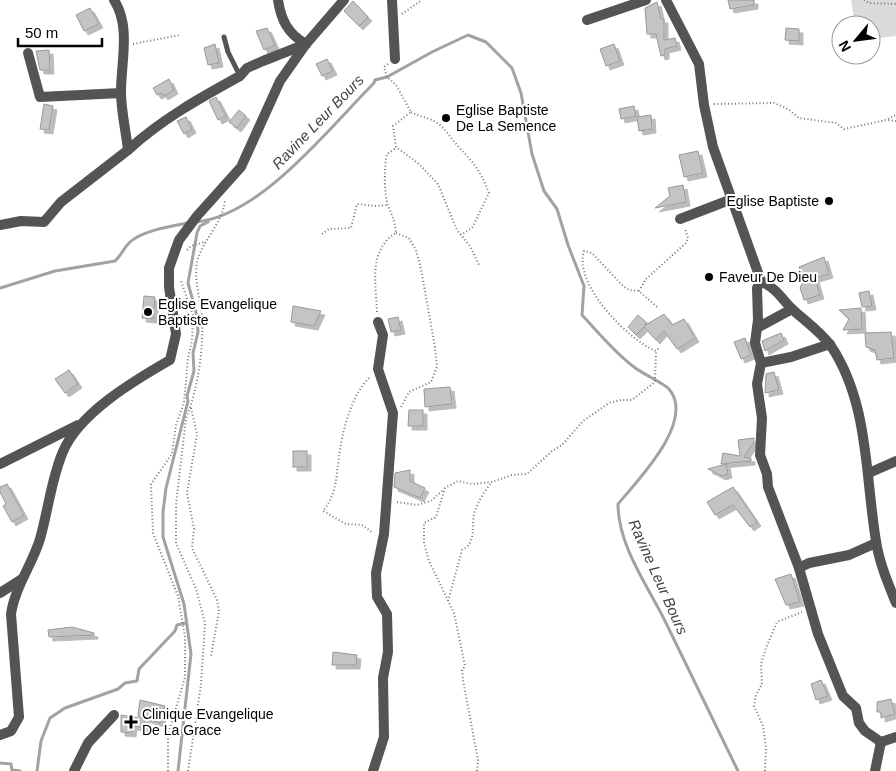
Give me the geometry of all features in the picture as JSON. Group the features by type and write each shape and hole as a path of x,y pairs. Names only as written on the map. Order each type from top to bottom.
{"street":[{"path":"114,0 122,12 124,46 121,93 128,150"},
{"path":"278,0 280,14 286,26 294,37 306,44"},
{"path":"0,735 10,731 19,717 11,614 13,601 40,541 62,453 73,434 113,395 170,360 176,334 169,287 169,268 179,240 241,167 280,81 306,44 344,0"},
{"path":"392,0 396,59"},
{"path":"587,20 646,0"},
{"path":"666,0 699,64 704,105 713,147 761,281 777,290 792,308 808,321 830,344 844,368 854,393 869,473 876,543 896,603"},
{"path":"0,225 21,221 44,222 61,202 181,108 240,76 247,68 306,44"},
{"path":"28,53 40,97 121,93"},
{"path":"680,219 732,199"},
{"path":"761,281 757,288 755,343 761,363 757,384 762,418 760,455 772,500 799,568 818,634 843,696 856,708 859,723 865,731 881,742"},
{"path":"757,328 792,308"},
{"path":"373,771 384,737 383,678 388,652 387,614 377,597 376,573 382,543 393,412 378,369 383,335 378,322"},
{"path":"761,363 791,357 830,344"},
{"path":"0,464 87,421"},
{"path":"869,473 896,461"},
{"path":"799,568 809,563 849,554 876,543"},
{"path":"0,593 22,579"},
{"path":"74,771 88,743 114,715"},
{"path":"881,742 896,737"},
{"path":"875,771 881,742"}],"lane":[{"path":"224,37 228,52 240,76"}],"path":[{"path":"394,20 422,0"},
{"path":"864,0 896,4"},
{"path":"124,46 158,41 180,35"},
{"path":"396,59 384,67 387,77 396,85 411,112 422,118 433,120 446,131 473,160 489,193 472,228 461,235"},
{"path":"704,105 774,103 788,109 800,118 836,123 844,129 886,120 896,115"},
{"path":"411,112 393,126 396,147 419,164 438,184 461,235 479,265"},
{"path":"886,120 896,121"},
{"path":"396,147 386,154 384,165 388,205 394,217 396,232"},
{"path":"188,771 201,685 205,623 196,589 176,543 176,505 186,418 191,406 203,337 197,285 197,263 205,242 224,214 228,181"},
{"path":"322,234 329,228 351,228 357,204 388,205"},
{"path":"639,291 646,279 686,243 688,238 680,219"},
{"path":"378,322 375,263 384,240 396,232"},
{"path":"393,412 403,406 409,392 431,382 437,366 431,318 416,250 409,238 396,232"},
{"path":"185,255 191,246 205,242"},
{"path":"656,307 639,291 629,290 592,253 584,251 582,264 586,276 604,307 628,335 656,351"},
{"path":"168,771 168,735 184,677 185,637 178,596 153,533 151,484 172,454 176,425 184,403 188,358 192,341 193,316 180,277"},
{"path":"385,505 401,502 417,504 431,501 445,488 458,481 472,484 492,482 512,475 528,474 552,451 562,445 584,420 610,403 632,400 655,382 656,351 660,347"},
{"path":"378,369 364,383 348,418 342,438 338,479 332,500 324,511 346,524 354,522 371,529 382,543"},
{"path":"191,406 197,434 187,493 194,528 192,548 217,600 218,611 210,656"},
{"path":"448,601 462,550 469,547 471,541 476,509 492,482"},
{"path":"445,488 436,516 424,523 424,543 430,561 454,613 465,666 462,670 463,680 478,760 477,771"},
{"path":"765,771 766,749 763,726 754,706 756,695 762,684 761,664 777,622 802,612 809,603"}],"shaded area":[{"path":"851,0 896,0 896,36 881,38 881,15 853,15"}],"building":[{"path":"728,0 754,0 754,5 730,9"},
{"path":"353,1 368,17 359,26 344,11"},
{"path":"657,2 661,19 664,19 664,40 675,38 677,46 665,49 665,55 661,56 656,34 647,34 645,8"},
{"path":"90,8 99,24 84,31 76,15"},
{"path":"267,28 275,45 264,50 256,31"},
{"path":"786,28 799,29 799,41 785,40"},
{"path":"215,44 219,63 208,65 204,48"},
{"path":"614,44 620,61 606,66 600,49"},
{"path":"49,50 50,70 40,70 36,51"},
{"path":"327,59 333,71 322,76 316,64"},
{"path":"169,79 174,90 164,96 162,93 157,95 153,88"},
{"path":"216,97 226,116 218,120 209,101"},
{"path":"44,104 53,106 49,130 40,129"},
{"path":"634,106 636,116 621,119 619,109"},
{"path":"239,110 246,116 237,128 229,122"},
{"path":"651,115 652,129 639,131 637,117"},
{"path":"186,117 192,129 184,134 177,121"},
{"path":"698,151 703,173 684,177 679,155"},
{"path":"683,185 686,202 655,208 670,196 668,188"},
{"path":"824,257 829,274 815,278 820,295 804,300 800,288 804,279 799,267"},
{"path":"869,291 872,306 862,307 859,293"},
{"path":"144,296 155,297 153,319 142,318"},
{"path":"293,306 321,311 314,326 291,322"},
{"path":"861,308 862,329 843,330 849,319 839,310"},
{"path":"664,314 672,325 684,319 695,338 677,349 664,331 656,340 644,327 636,335 628,327 638,315 647,323 644,326"},
{"path":"398,317 401,330 391,332 388,319"},
{"path":"891,332 894,358 877,360 875,350 866,347 865,333"},
{"path":"781,333 784,340 765,351 762,341"},
{"path":"745,338 751,355 741,359 734,342"},
{"path":"69,370 78,384 65,393 55,379"},
{"path":"774,372 779,390 765,393 766,374"},
{"path":"450,387 452,404 425,407 424,389"},
{"path":"409,410 423,410 423,426 408,426"},
{"path":"754,438 754,442 744,457 751,458 751,461 721,464 723,453 740,456 738,440"},
{"path":"293,451 307,451 307,467 293,467"},
{"path":"726,464 728,474 722,476 708,469"},
{"path":"410,470 410,481 425,488 420,498 394,487 395,473"},
{"path":"7,484 24,515 12,522 3,506 6,504 0,492 0,487"},
{"path":"733,487 757,522 750,527 733,505 715,515 707,502"},
{"path":"791,574 800,602 786,605 775,579"},
{"path":"72,627 94,633 94,635 49,637 48,630"},
{"path":"333,652 357,655 356,665 332,665"},
{"path":"821,680 828,696 816,700 811,684"},
{"path":"891,699 895,714 881,718 881,712 877,712 877,702"},
{"path":"140,700 165,706 160,723 138,716"},
{"path":"121,715 145,719 144,728 133,726 132,733 121,732"}],"waterway":[{"name":"Ravine Leur Bours","path":"196,222 221,216 245,204 269,187 315,145 375,80 387,77 432,52 468,35 486,42 512,68 521,93 532,154 544,191 557,209 568,245 584,286 582,315 627,361 669,389 675,402 675,417 670,433 650,466 618,504 619,520 628,550 635,565 666,623 738,771"},
{"path":"178,771 191,654 184,604 163,537 163,512 166,488 194,371 193,353 198,332 197,316 188,283 197,233 200,226 208,222"},
{"name":"Ravine Leur Bours","path":"0,288 55,271 115,261 129,243 141,235 188,223"},
{"path":"37,771 41,741 50,718 65,708 118,689 125,683 137,681 139,669 175,631 177,625 186,623"},
{"path":"0,763 11,764 12,770 20,771"}],"place":[{"name":"Eglise Baptiste De La Semence","path":"446,118"},
{"name":"Eglise Baptiste","path":"829,201"},
{"name":"Faveur De Dieu","path":"709,277"},
{"name":"Eglise Evangelique Baptiste","path":"148,312"},
{"name":"Clinique Evangelique De La Grace","path":"131,722"}]}
